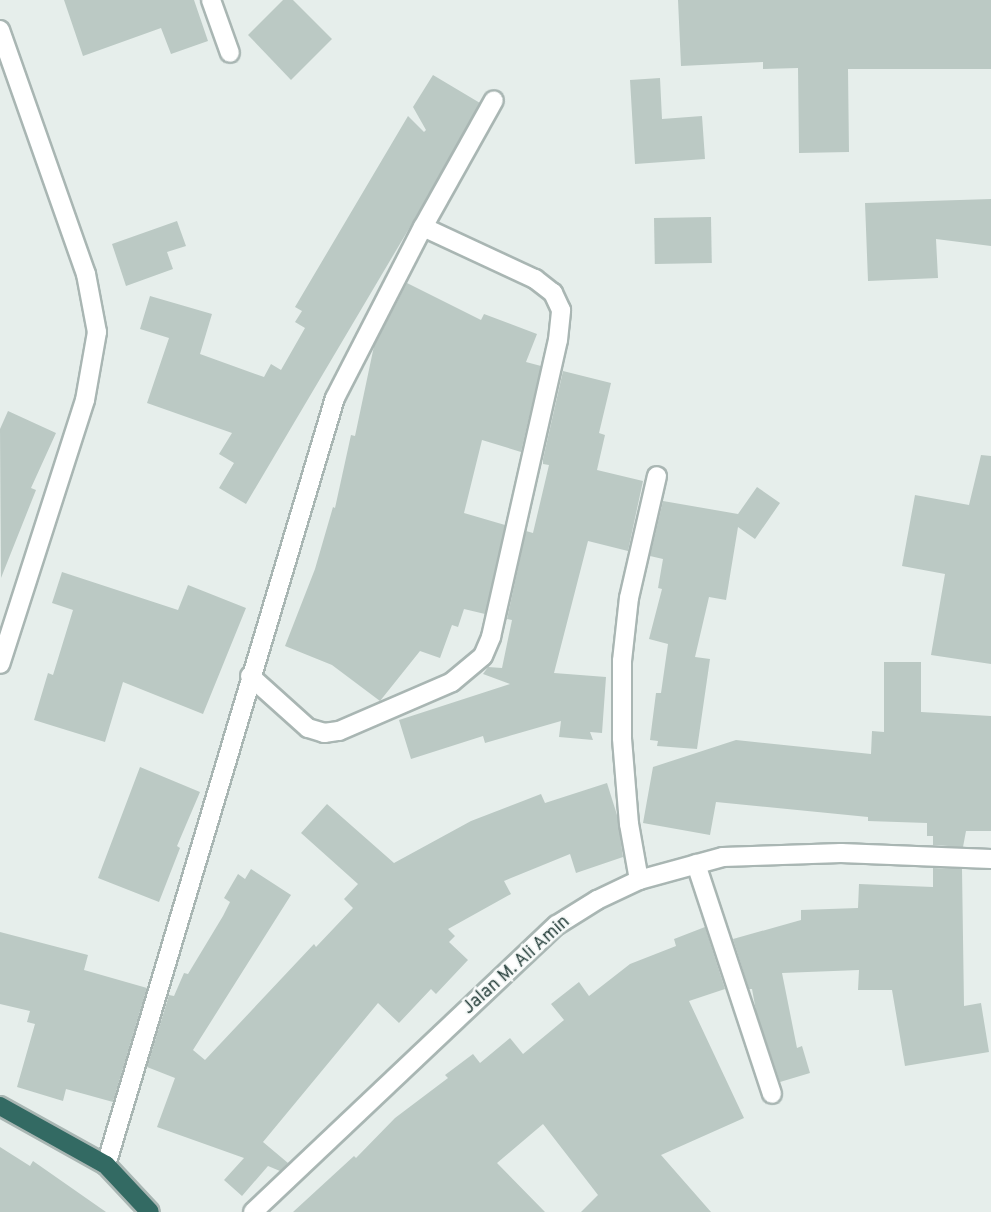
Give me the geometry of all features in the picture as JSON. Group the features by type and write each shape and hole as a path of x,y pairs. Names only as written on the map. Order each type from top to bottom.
{"highway":[{"path":"0,1106 106,1165 150,1212"}],"street":[{"path":"211,0 230,52"},
{"path":"0,30 86,274 97,332 85,400 0,664"},
{"path":"106,1165 250,676 335,398 423,227 494,100"},
{"path":"250,676 308,728 324,732 339,731 452,682 483,656 491,637 558,340 561,310 553,293 535,279 423,227"},
{"path":"639,880 629,824 623,748 622,661 629,598 657,476"},
{"name":"Jalan M. Ali Amin","path":"257,1211 557,925 597,900 639,880 723,857 840,853 991,859"},
{"path":"696,864 771,1094"}],"building":[{"path":"64,0 194,0 208,41 171,54 161,28 83,56"},
{"path":"283,0 293,0 332,39 291,80 248,35"},
{"path":"678,0 991,0 991,69 848,69 849,152 799,153 798,68 763,69 763,62 681,66"},
{"path":"433,75 480,103 420,210 246,504 219,488 234,463 219,454 232,433 147,403 169,338 140,329 150,296 212,314 200,354 264,377 271,364 281,370 305,328 295,322 302,311 295,307 408,116 424,132 426,130 413,107"},
{"path":"660,78 662,119 702,116 705,159 635,164 630,80"},
{"path":"991,199 991,246 936,239 938,278 868,281 865,203"},
{"path":"711,217 712,263 655,264 654,218"},
{"path":"177,221 186,246 167,252 173,269 126,286 112,244"},
{"path":"407,283 481,320 484,314 537,334 526,362 541,366 521,452 482,440 464,513 505,525 485,614 464,609 458,627 452,625 440,658 420,651 380,701 332,665 285,646 315,569 333,507 335,508 351,435 355,436 374,346"},
{"path":"563,371 611,383 599,433 605,435 597,470 643,481 628,551 588,541 554,673 606,677 602,733 590,732 593,740 559,737 561,721 485,743 483,736 411,759 399,720 510,684 483,674 488,667 502,668 512,620 507,619 526,531 533,533 549,465 543,464 543,459"},
{"path":"8,411 56,433 31,488 36,490 1,578 0,429"},
{"path":"981,455 991,456 991,664 931,655 945,574 902,566 915,495 969,505"},
{"path":"757,487 780,503 755,539 738,527 726,600 709,597 695,657 710,659 697,749 657,746 658,741 650,740 656,693 661,693 668,644 649,639 662,589 658,588 663,559 650,556 663,501 738,514"},
{"path":"62,572 178,610 188,585 246,608 203,714 123,682 105,742 34,720 48,673 53,675 73,610 52,603"},
{"path":"884,662 921,662 921,712 991,716 991,831 966,831 963,847 933,845 933,836 927,836 927,823 868,821 868,817 716,802 710,835 643,823 653,767 736,740 871,754 872,731 884,732"},
{"path":"140,767 200,792 177,846 180,848 159,902 98,878"},
{"path":"607,783 617,815 623,857 576,873 570,854 504,881 511,894 448,929 455,936 449,942 468,960 436,994 431,989 399,1023 378,1003 263,1142 288,1163 280,1171 268,1166 242,1196 224,1180 244,1158 157,1127 175,1078 147,1067 169,995 174,996 184,973 188,974 223,916 230,902 224,898 238,874 245,879 251,869 291,895 193,1050 205,1060 314,944 316,947 353,908 344,899 358,884 301,833 327,804 394,863 471,821 541,794 545,803"},
{"path":"933,868 962,869 964,1006 981,1003 989,1052 905,1066 892,990 858,990 859,970 782,973 797,1048 802,1046 810,1073 780,1082 756,1011 752,989 749,989 733,939 801,920 801,910 858,908 859,884 933,887"},
{"path":"705,927 725,989 689,1001 744,1118 661,1155 711,1212 581,1212 598,1195 543,1124 497,1163 545,1212 293,1212 354,1156 356,1158 395,1118 448,1078 445,1075 473,1054 480,1063 510,1038 523,1054 564,1020 551,1004 579,982 589,996 630,964 676,946 674,939"},
{"path":"0,932 88,955 84,970 147,988 113,1102 66,1089 63,1101 17,1087 35,1024 27,1022 30,1011 0,1004"},
{"path":"0,1147 30,1166 33,1161 106,1212 0,1212"}]}
